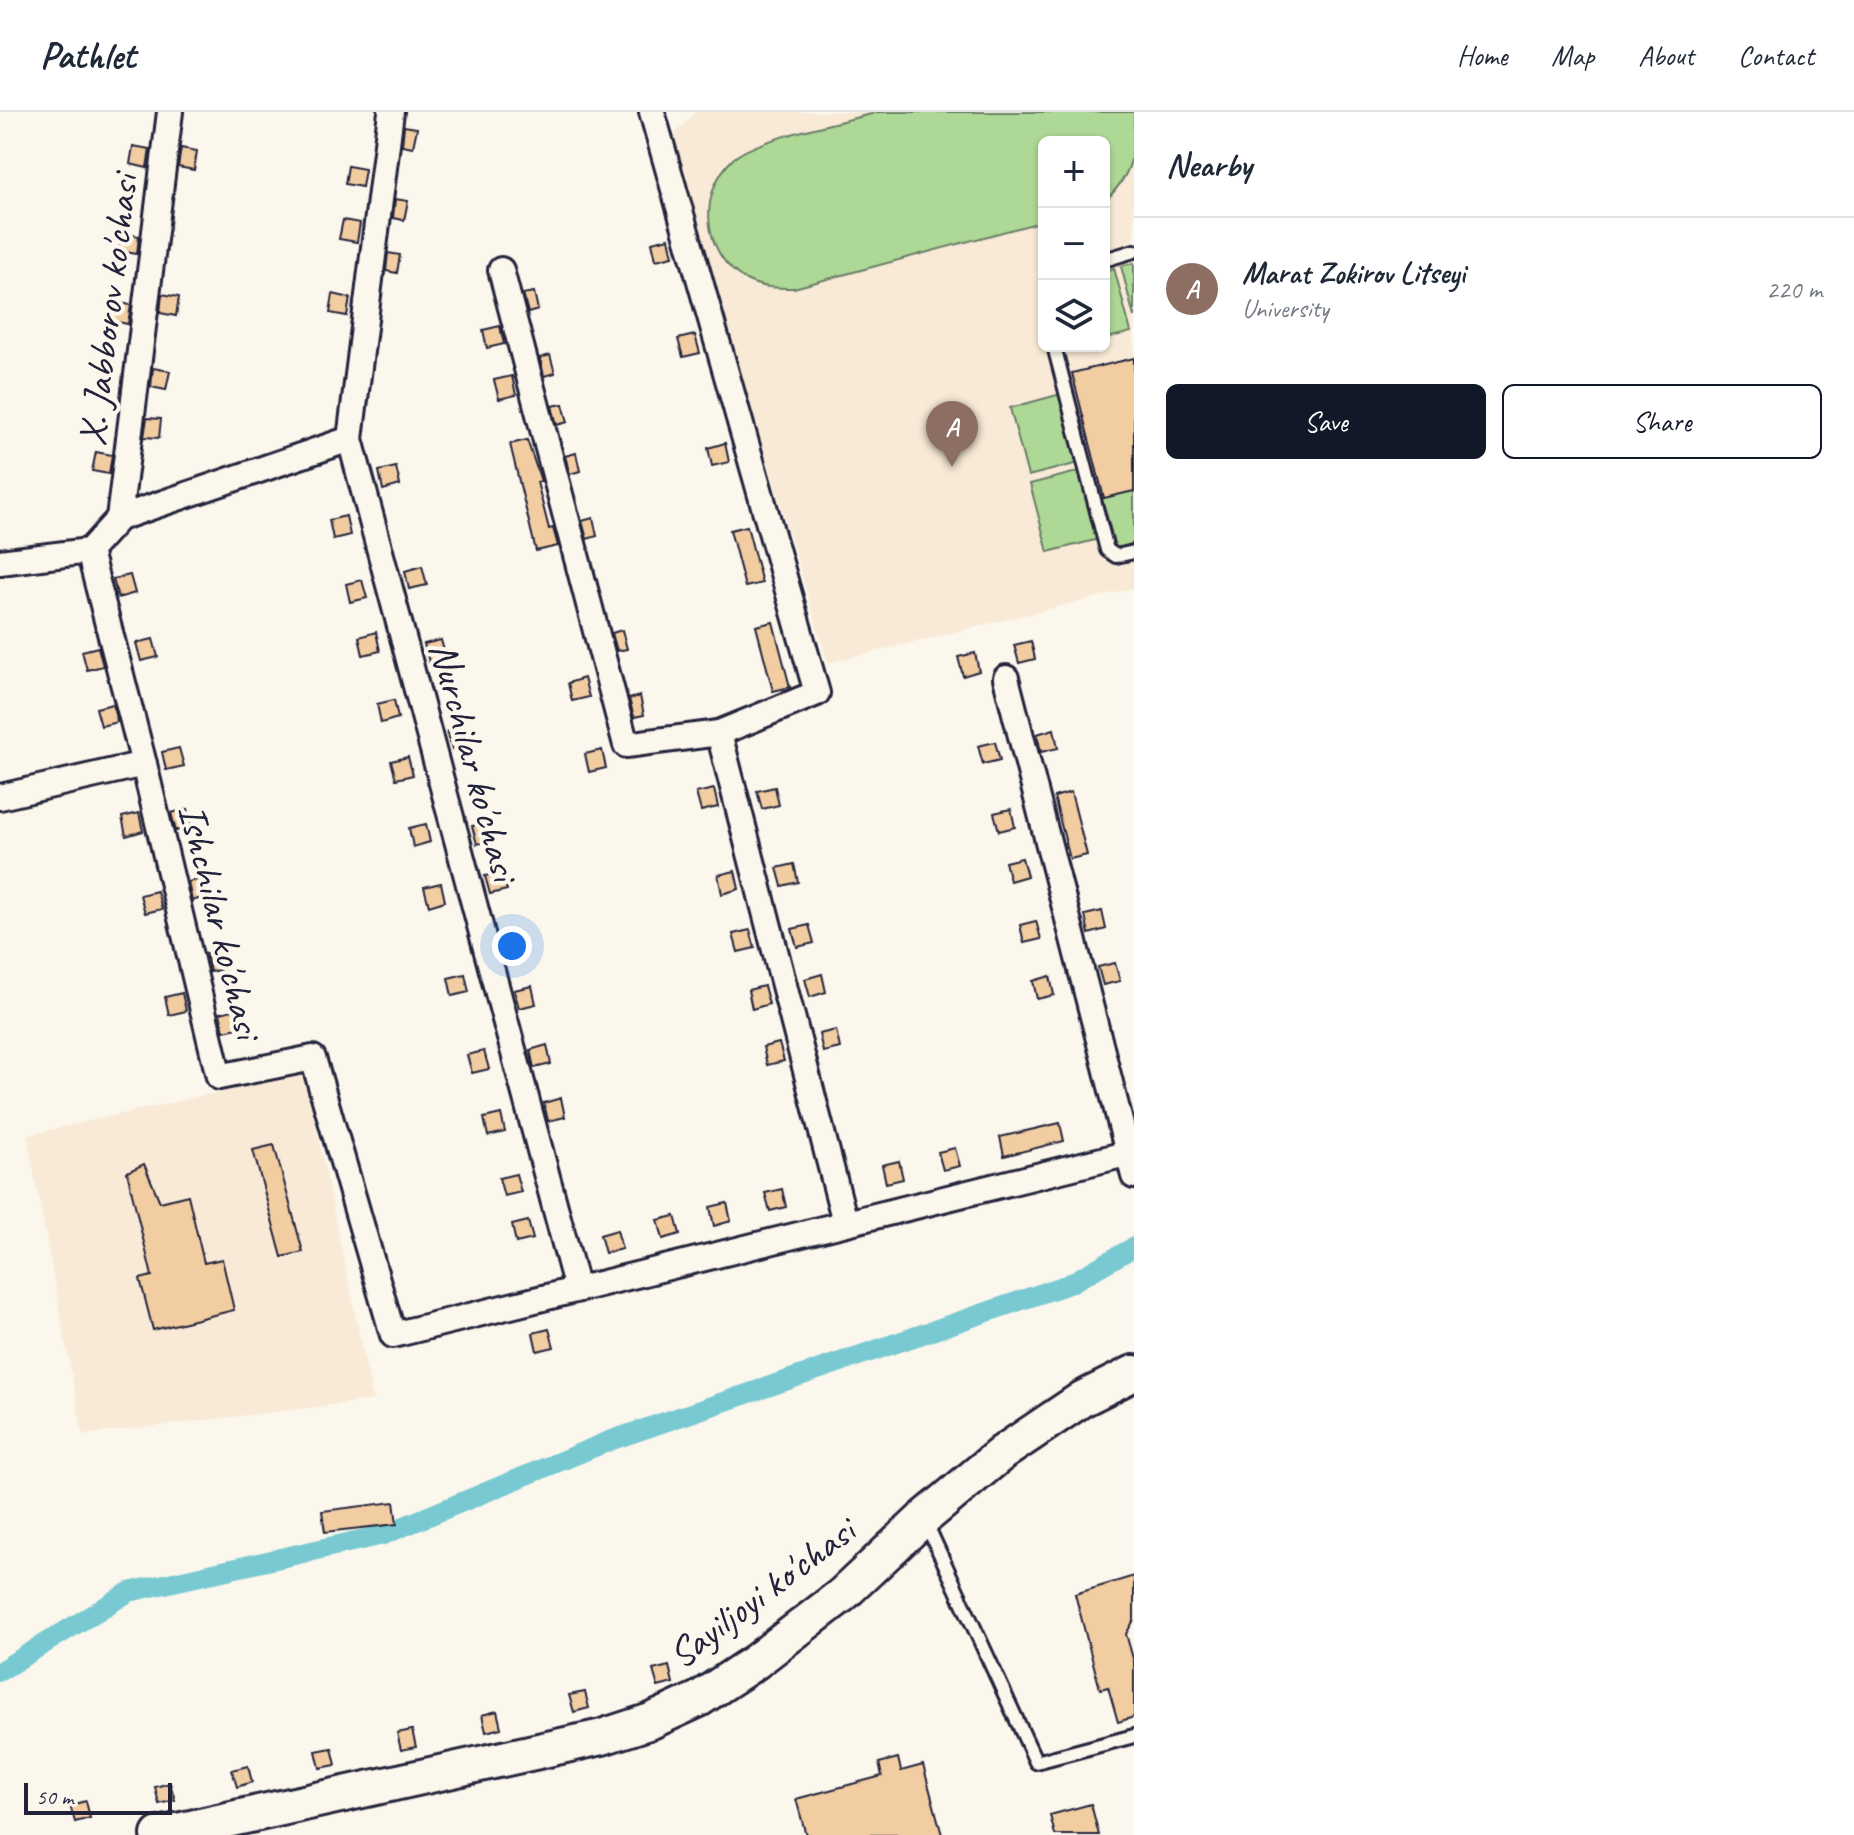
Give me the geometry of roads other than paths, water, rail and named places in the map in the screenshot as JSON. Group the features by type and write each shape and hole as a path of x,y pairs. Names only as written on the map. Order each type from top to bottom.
{"main road":[{"name":"Sayiljoyi ko'chasi","path":"159,1835 602,1737 651,1721 699,1699 755,1662 842,1595 924,1518 1002,1453 1082,1399 1134,1373"}],"street":[{"name":"X. Jabborov ko'chasi","path":"119,518 170,112"},
{"path":"0,562 89,551 119,518 350,439 391,112"},
{"path":"501,270 626,745 719,733 817,693 652,112"},
{"name":"Nurchilar ko'chasi","path":"350,439 577,1289"},
{"name":"Ishchilar ko'chasi","path":"89,551 219,1077 313,1058 393,1335 577,1289"},
{"path":"577,1289 845,1222 1132,1161 1006,678"},
{"path":"719,733 845,1222"},
{"path":"0,797 144,764"}],"lane":[{"path":"1110,258 1134,251"},
{"path":"1056,352 1107,550 1116,556 1134,552"},
{"path":"924,1518 1036,1762 1134,1738"}],"waterway":[{"path":"0,1671 129,1592 383,1535 609,1441 1069,1284 1134,1247"}],"place":[{"name":"Marat Zokirov Litseyi","path":"952,467"}]}
